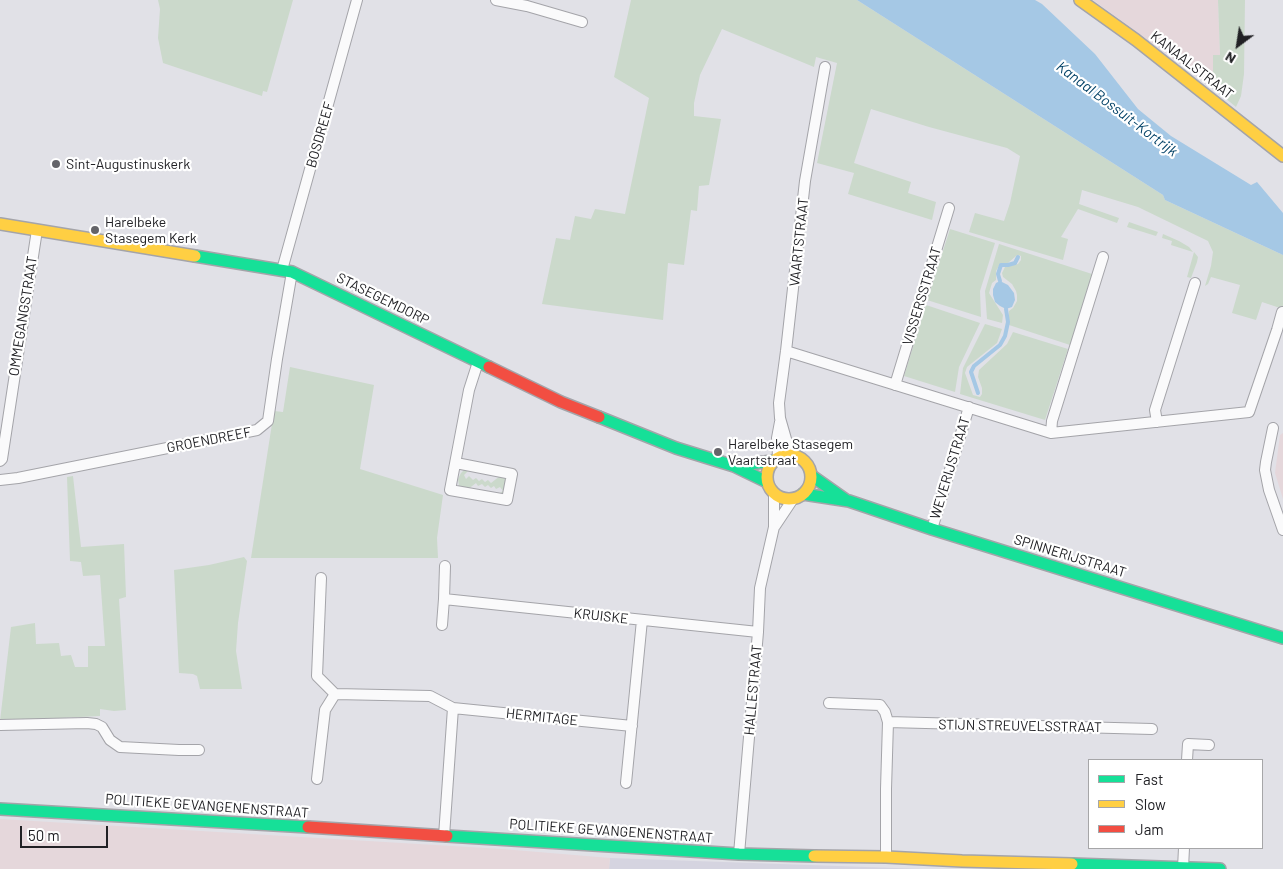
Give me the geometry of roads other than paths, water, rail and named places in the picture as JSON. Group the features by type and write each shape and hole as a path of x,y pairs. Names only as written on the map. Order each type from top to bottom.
{"street":[{"name":"BOSDREEF","path":"287,271 358,0"},
{"path":"496,0 527,6 582,22"},
{"name":"KANAALSTRAAT","path":"1080,0 1136,40 1283,156"},
{"name":"VAARTSTRAAT","path":"793,454 780,418 779,403 805,181 825,67"},
{"name":"VISSERSSTRAAT","path":"895,384 949,208"},
{"name":"STASEGEMDORP","path":"0,224 287,271 561,402 676,448 734,466 767,482"},
{"name":"OMMEGANGSTRAAT","path":"0,461 2,459 37,230"},
{"path":"1051,433 1052,421 1104,258"},
{"name":"GROENDREEF","path":"0,480 258,430 264,426 268,421 287,271"},
{"path":"1157,422 1155,410 1195,283"},
{"path":"786,351 1051,433 1249,412 1278,330 1282,312"},
{"path":"456,463 512,474 507,500 450,490 469,390 478,362"},
{"name":"WEVERIJSTRAAT","path":"932,529 969,407"},
{"name":"VAARTSTRAAT","path":"775,459 780,418"},
{"path":"1273,428 1265,470 1269,490 1283,530"},
{"path":"793,454 806,462 812,476 808,489 798,496 786,499 774,494 770,489 767,482 768,468 775,459 783,455 793,454"},
{"name":"STASEGEMDORP","path":"734,466 775,459"},
{"name":"SPINNERIJSTRAAT","path":"812,476 849,502"},
{"name":"HALLESTRAAT","path":"739,854 760,588 774,527 774,494"},
{"name":"SPINNERIJSTRAAT","path":"798,496 849,502 1283,638"},
{"name":"HALLESTRAAT","path":"774,527 798,496"},
{"path":"442,625 445,566"},
{"path":"317,779 324,710 335,694 317,676 321,578"},
{"name":"KRUISKE","path":"444,599 758,632"},
{"path":"626,783 642,620"},
{"name":"HERMITAGE","path":"335,694 430,696 453,708 632,726"},
{"path":"829,703 880,705 885,712 888,722 886,857"},
{"path":"444,836 453,708"},
{"path":"0,725 87,722 102,727 110,740 120,747 199,750"},
{"name":"STIJN STREUVELSSTRAAT","path":"888,722 1152,730"},
{"path":"1187,759 1188,744 1209,745"},
{"name":"POLITIEKE GEVANGENENSTRAAT","path":"0,809 739,854 886,857 1220,869"},
{"path":"1183,868 1184,849"}],"water":[{"name":"Kanaal Bossuit-Kortrijk","path":"857,0 1035,0 1042,4 1095,54 1138,109 1171,136 1251,185 1257,182 1283,213 1283,255 1165,200 1163,195"},
{"path":"1000,281 1008,285 1014,293 1015,300 1012,307 1006,309 995,302 993,295 996,283"}],"waterway":[{"path":"1000,281 998,274 1001,265 1015,263 1018,257"},
{"path":"978,393 971,372 974,366 1000,345 1005,336 1008,322 1006,309"}],"place":[{"name":"Sint-Augustinuskerk","path":"56,164"},
{"name":"Harelbeke Stasegem Kerk","path":"95,230"},
{"name":"Harelbeke Stasegem Vaartstraat","path":"718,452"}]}
